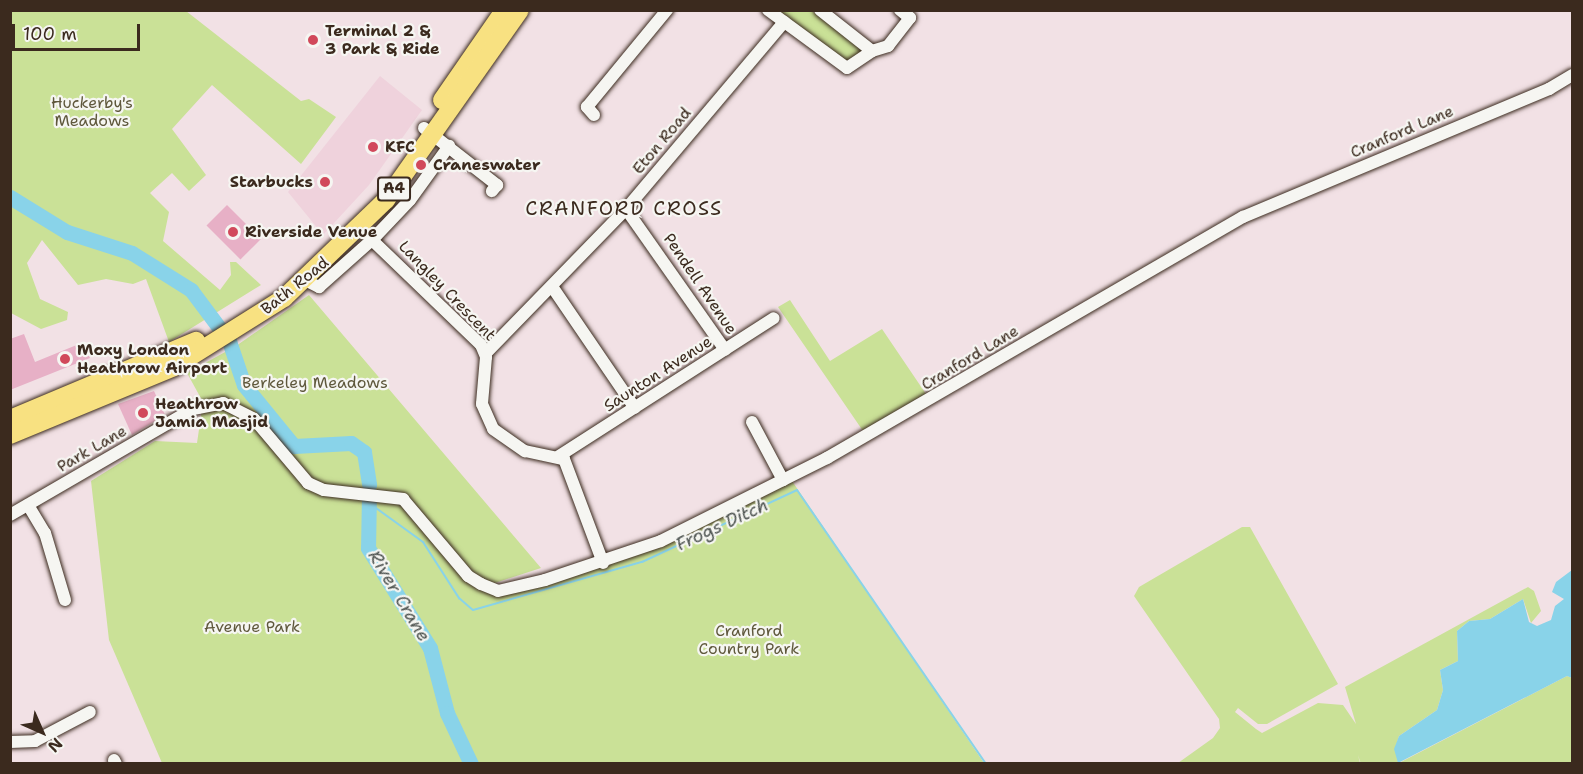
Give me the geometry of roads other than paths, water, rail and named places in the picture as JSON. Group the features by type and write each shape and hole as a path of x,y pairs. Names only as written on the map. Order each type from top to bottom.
{"highway":[{"name":"Bath Road","path":"10,435 147,379 305,280 372,216 504,10"},
{"name":"Bath Road","path":"229,329 327,246 377,192 428,131 520,10"},
{"name":"Bath Road","path":"10,419 202,345"}],"street":[{"path":"594,115 588,108 667,10"},
{"path":"768,10 847,68 872,51 888,46 909,17"},
{"path":"820,10 872,51"},
{"name":"Eton Road","path":"486,353 553,288 626,209 784,22"},
{"name":"Cranford Lane","path":"403,499 468,576 491,589 513,589 603,563 685,530 908,414 1212,233 1549,89 1572,75"},
{"path":"428,131 497,185"},
{"path":"305,280 319,286 372,240 410,200 449,146"},
{"name":"Pendell Avenue","path":"626,209 725,350"},
{"name":"Langley Crescent","path":"372,240 486,353 482,404 493,429 525,451 559,456"},
{"path":"553,288 635,408"},
{"name":"Saunton Avenue","path":"559,456 774,318"},
{"name":"Park Lane","path":"10,515 193,409 223,403 254,419 308,483 324,490 371,493 403,499"},
{"path":"752,422 783,480"},
{"path":"559,456 603,563"},
{"path":"28,505 45,533 65,600"},
{"path":"10,742 35,741 90,712"}],"water":[{"path":"1572,570 1572,678 1567,676 1398,763 1394,749 1399,736 1437,710 1443,690 1440,670 1458,661 1457,631 1469,621 1490,619 1523,599 1529,622 1537,626 1551,620 1555,606 1564,599 1552,592 1556,582"}],"waterway":[{"name":"River Crane","path":"10,197 67,232 132,253 191,290 229,341 244,385 294,446 351,443 364,452 369,485"},
{"name":"Frogs Ditch","path":"369,503 423,542 459,598 473,610 642,562 797,490 986,764"},
{"name":"River Crane","path":"369,493 368,548 430,648 447,713 471,764"}],"place":[{"name":"Terminal 2 & 3 Park & Ride","path":"313,40"},
{"name":"KFC","path":"373,147"},
{"name":"Craneswater","path":"421,165"},
{"name":"Starbucks","path":"325,182"},
{"name":"Riverside Venue","path":"233,232"},
{"name":"Moxy London Heathrow Airport","path":"65,359"},
{"name":"Heathrow Jamia Masjid","path":"143,413"}],"district":[{"name":"CRANFORD CROSS","path":"624,208"}],"park label":[{"name":"Huckerby's Meadows","path":"92,112"},
{"name":"Berkeley Meadows","path":"315,383"},
{"name":"Avenue Park","path":"252,627"},
{"name":"Cranford Country Park","path":"749,640"}]}
